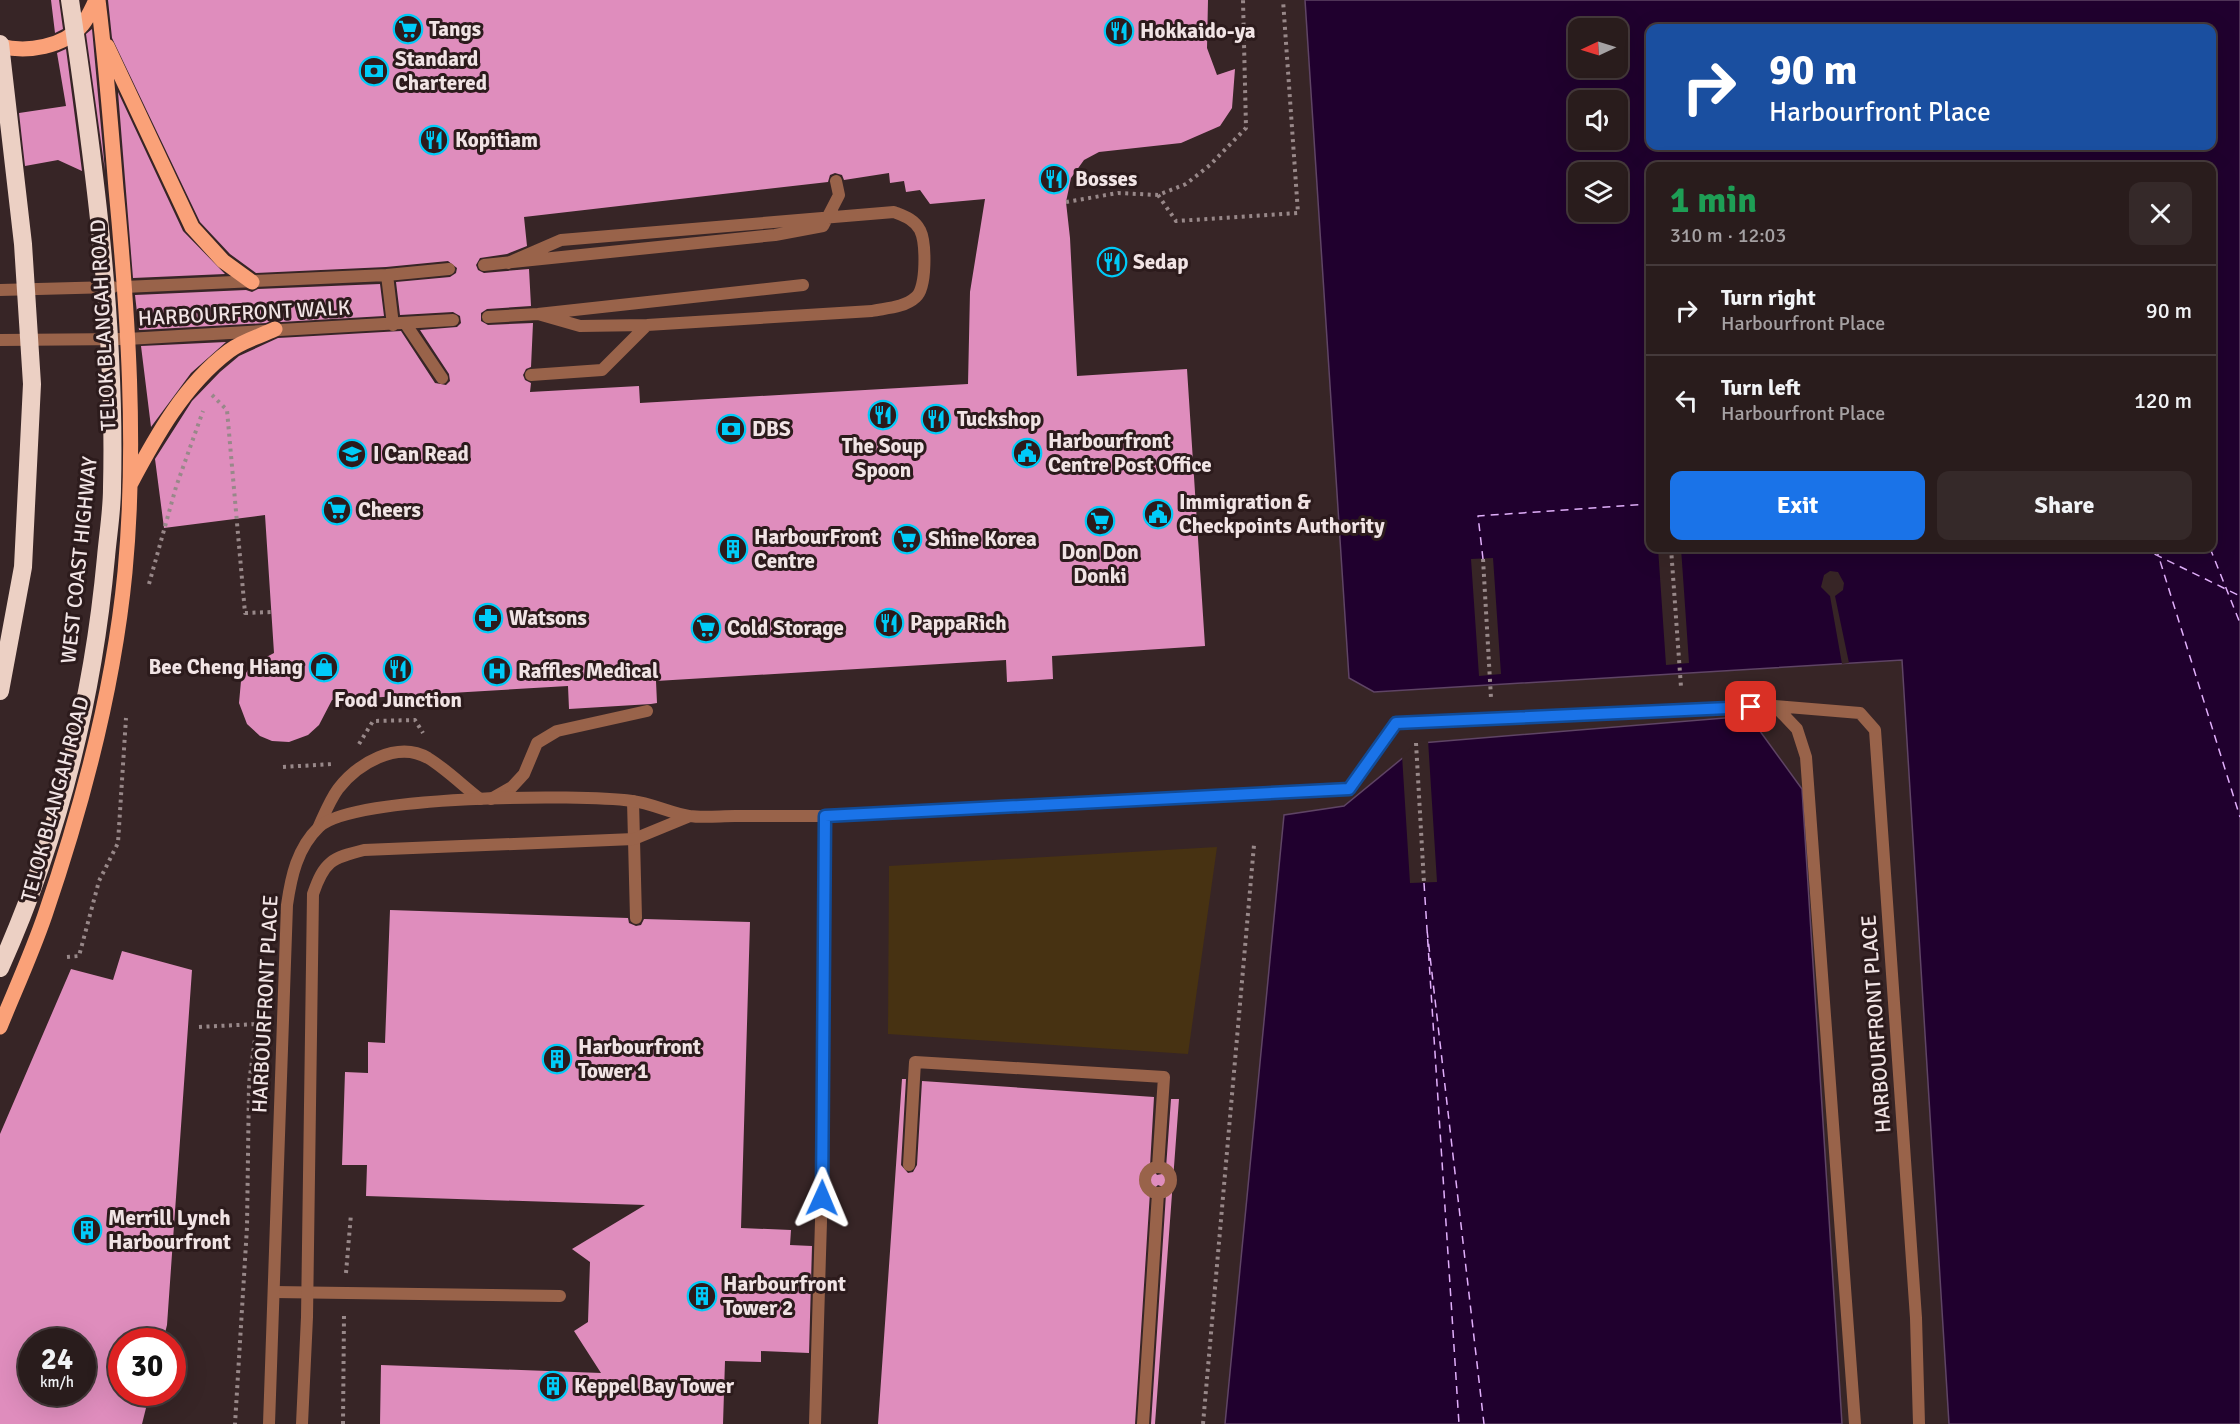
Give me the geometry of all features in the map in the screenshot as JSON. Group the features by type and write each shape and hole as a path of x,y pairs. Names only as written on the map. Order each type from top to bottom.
{"highway":[{"name":"WEST COAST HIGHWAY","path":"0,968 54,823 83,708 97,644 112,490 112,377 101,222 70,0"},
{"path":"0,45 23,244 32,384 29,482 23,567 0,691"}],"main road":[{"name":"TELOK BLANGAH ROAD","path":"0,1027 45,917 99,723 125,573 129,487 127,339 103,39 97,0"},
{"path":"0,45 29,48 50,45 67,38 82,25 97,0"},
{"path":"103,39 133,98 192,227 224,261 252,282"},
{"path":"129,487 169,416 207,370 231,350 275,329"}],"street":[{"path":"484,266 775,235 823,226 839,195 836,181"},
{"path":"508,263 561,240 894,212 911,219 921,231 925,280 917,297 900,306 872,311 647,325 580,326 538,314"},
{"name":"HARBOURFRONT WALK","path":"0,290 252,282 387,275 449,269"},
{"path":"387,275 399,324 442,378"},
{"path":"488,317 538,314 803,285"},
{"name":"HARBOURFRONT WALK","path":"0,340 127,339 453,320"},
{"path":"531,375 602,370 647,325"},
{"path":"1775,706 1797,729 1806,757 1855,1424"},
{"name":"HARBOURFRONT PLACE","path":"269,1424 287,905 291,878 301,849 319,826 355,810 485,799 633,801 690,816 825,816 1349,789 1396,723 1775,706 1860,713 1875,730 1915,1306 1919,1424"},
{"path":"319,826 329,802 339,787 366,764 393,753 427,758 485,799 512,787 524,774 537,742 557,731 647,711"},
{"path":"633,801 636,918"},
{"name":"HARBOURFRONT PLACE","path":"302,1424 307,1293 313,894 322,868 339,856 364,850 634,839 690,816"},
{"path":"815,1424 821,1221 825,816"},
{"path":"909,1165 915,1062 1164,1077 1158,1167"},
{"path":"1158,1167 1169,1173 1170,1180 1169,1186 1158,1193 1146,1186 1145,1179 1152,1168 1158,1167"},
{"path":"1143,1424 1158,1193"},
{"path":"274,1292 560,1296"}],"path":[{"path":"1066,202 1118,193 1158,195 1186,184 1210,165 1246,128 1243,0"},
{"path":"1158,195 1176,221 1298,213 1283,0"},
{"path":"148,588 176,487 210,393 226,410 245,614 272,612"},
{"path":"1671,552 1681,687"},
{"path":"1483,559 1491,699"},
{"path":"67,957 79,956 99,881 118,843 127,713"},
{"path":"1416,739 1424,883"},
{"path":"1203,1424 1254,845"},
{"path":"199,1027 257,1024 249,1083 247,1220 235,1424"},
{"path":"343,1424 345,1293 351,1214"}],"shaded area":[{"path":"1305,0 2240,0 2240,1424 1949,1424 1902,660 1374,692 1349,678"},
{"path":"1749,716 1802,789 1842,1424 1225,1424 1284,815 1344,806 1421,743"},
{"path":"1217,847 1188,1054 888,1034 889,866"}],"pier":[{"path":"1658,552 1681,552 1689,663 1666,665"},
{"path":"1493,558 1501,674 1479,676 1471,559"},
{"path":"1830,571 1838,572 1844,583 1843,590 1835,596 1849,663 1842,664 1830,596 1821,587 1824,575"},
{"path":"1428,740 1437,882 1410,883 1402,755 1420,741"}],"building":[{"path":"51,0 59,0 63,29 55,33"},
{"path":"108,0 1208,0 1207,48 1217,75 1235,69 1232,108 1220,126 1181,143 1099,152 1084,160 1071,178 1066,202 1077,376 1187,369 1205,646 1052,656 1053,679 1007,682 1006,660 656,681 657,703 569,709 568,686 332,700 319,725 308,735 289,742 272,741 260,736 247,724 239,703 241,681 251,665 274,653 265,515 164,528 155,459 192,401 220,372 239,356 278,338 401,331 435,383 446,385 450,381 449,374 420,330 457,327 461,323 460,316 453,312 400,315 396,282 450,277 456,273 457,268 448,261 386,267 256,273 230,254 200,222 112,38","holes":["835,173 842,175 844,180 889,173 890,183 904,181 906,192 920,190 930,204 985,199 970,292 968,384 640,403 639,386 530,392 531,383 525,380 523,375 526,369 531,367 533,323 488,325 481,321 481,313 487,309 531,306 529,269 484,273 478,270 476,265 480,258 507,254 527,246 524,217 828,182 830,175"]},
{"path":"92,29 98,95 105,171 86,34"},
{"path":"66,49 82,171 58,160 25,166 19,113 66,106 57,53"},
{"path":"118,92 183,231 225,274 133,278"},
{"path":"380,284 384,316 281,322 275,319 266,323 139,330 135,295 246,290 252,292 258,289"},
{"path":"226,342 191,373 151,427 141,346"},
{"name":"Harbourfront Tower 1","path":"390,910 628,918 629,923 636,926 641,925 644,919 750,922 741,1228 791,1230 790,1245 812,1246 809,1353 761,1351 761,1362 725,1361 723,1424 380,1424 381,1365 601,1373 574,1331 588,1322 590,1262 572,1249 645,1205 366,1196 367,1165 342,1165 345,1072 368,1073 368,1042 385,1043"},
{"name":"Merrill Lynch Harbourfront","path":"122,951 192,970 167,1325 166,1328 108,1328 108,1406 146,1406 142,1424 0,1424 0,1134 71,969 113,980"},
{"path":"902,1079 906,1079 901,1165 908,1173 913,1172 917,1165 922,1081 1154,1097 1150,1166 1157,1175 1162,1174 1166,1168 1171,1099 1179,1099 1155,1424 1151,1424 1166,1194 1163,1187 1158,1185 1150,1192 1135,1424 878,1424"}],"ferry route":[{"path":"1646,308 1646,317"},
{"path":"1483,559 1478,516 1646,504"},
{"path":"2150,552 2240,596"},
{"path":"2157,552 2240,817"},
{"path":"2212,552 2240,623"},
{"path":"1424,883 1459,1424"},
{"path":"1427,930 1484,1424"}],"place":[{"name":"Tangs","path":"408,29"},
{"name":"Hokkaido-ya","path":"1119,31"},
{"name":"Standard Chartered","path":"374,71"},
{"name":"Kopitiam","path":"434,140"},
{"name":"Bosses","path":"1054,179"},
{"name":"Sedap","path":"1112,262"},
{"name":"The Soup Spoon","path":"883,415"},
{"name":"Tuckshop","path":"936,419"},
{"name":"DBS","path":"731,429"},
{"name":"Harbourfront Centre Post Office","path":"1027,453"},
{"name":"I Can Read","path":"352,454"},
{"name":"Cheers","path":"337,510"},
{"name":"Immigration & Checkpoints Authority","path":"1158,514"},
{"name":"Don Don Donki","path":"1100,521"},
{"name":"Shine Korea","path":"907,539"},
{"name":"HarbourFront Centre","path":"733,549"},
{"name":"Watsons","path":"488,618"},
{"name":"PappaRich","path":"889,623"},
{"name":"Cold Storage","path":"706,628"},
{"name":"Bee Cheng Hiang","path":"324,667"},
{"name":"Food Junction","path":"398,669"},
{"name":"Raffles Medical","path":"497,671"},
{"name":"Harbourfront Tower 1","path":"557,1059"},
{"name":"Merrill Lynch Harbourfront","path":"87,1230"},
{"name":"Harbourfront Tower 2","path":"702,1296"},
{"name":"Keppel Bay Tower","path":"553,1386"}],"route":[{"path":"822,1198 825,816 1349,789 1396,723 1751,707"}]}
